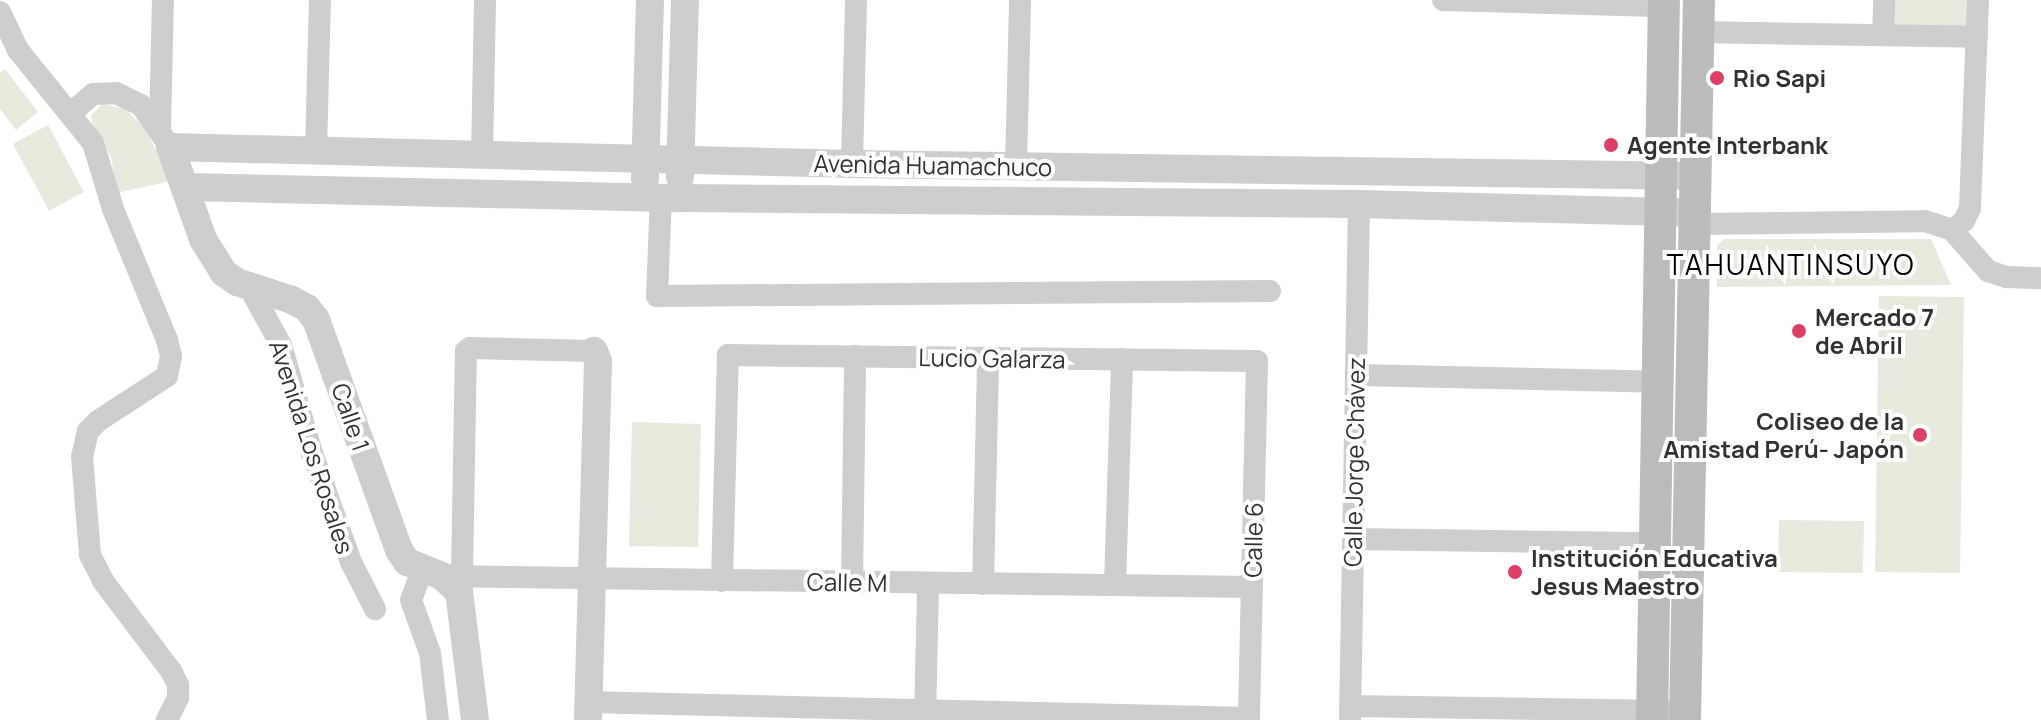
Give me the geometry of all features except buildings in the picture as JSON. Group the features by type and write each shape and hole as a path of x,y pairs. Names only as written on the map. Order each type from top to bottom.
{"main road":[{"path":"1685,716 1699,0"},
{"path":"1652,715 1664,3"}],"street":[{"path":"163,0 165,138"},
{"path":"316,151 320,0"},
{"path":"482,157 485,0"},
{"path":"650,0 646,160 662,196"},
{"path":"685,0 680,160 662,196 657,296 1270,291"},
{"path":"852,164 856,0"},
{"path":"1016,167 1020,0"},
{"path":"1443,0 1664,3"},
{"path":"1883,35 1884,0"},
{"path":"1952,230 1964,221 1970,208 1978,0"},
{"path":"0,12 18,50 71,113 100,157 113,209 171,356 167,376 88,431 82,456 90,555 103,581 171,671 178,685 178,698 167,720"},
{"path":"1699,32 1977,37"},
{"path":"71,113 93,94 116,93 141,105 165,138"},
{"name":"Avenida Huamachuco","path":"165,138 316,151 482,157 1696,176"},
{"name":"Calle 1","path":"165,138 212,257 224,273 292,300 307,308 316,320 392,536 407,562 442,574 459,592 475,720"},
{"name":"Avenida Huamachuco","path":"185,187 1359,204 1660,212 1695,218"},
{"name":"Calle Jorge Chávez","path":"1350,713 1359,204"},
{"path":"1695,218 1925,221 1952,230 1988,271 2007,277 2041,278"},
{"name":"Avenida Los Rosales","path":"248,285 281,345 312,453 351,562 375,609"},
{"path":"438,720 430,653 411,600 442,574 466,351 470,348 594,351 598,361 588,711 1249,719"},
{"name":"Lucio Galarza","path":"722,581 728,355 1257,361"},
{"path":"852,582 855,356"},
{"path":"983,584 988,358"},
{"path":"1115,585 1122,359"},
{"name":"Calle 6","path":"1249,719 1257,361"},
{"path":"1356,375 1658,382"},
{"path":"1353,539 1656,543"},
{"name":"Calle M","path":"442,574 722,581 1252,587"},
{"path":"925,716 928,583"},
{"path":"1350,713 1685,716"}],"shaded area":[{"path":"1889,0 1972,0 1971,30 1888,29"},
{"path":"5,69 38,112 16,130 0,109 0,73"},
{"path":"102,104 125,109 145,128 171,181 117,193 111,157 92,124 91,116"},
{"path":"48,125 84,192 49,211 13,144"},
{"path":"1724,239 1931,239 1951,285 1717,287 1717,246"},
{"name":"Coliseo de la Amistad Perú- Japón","path":"1879,296 1964,297 1960,573 1875,572"},
{"path":"632,422 701,424 698,547 629,546"},
{"path":"1779,520 1864,521 1863,573 1778,572"}],"place":[{"name":"Rio Sapi","path":"1717,78"},
{"name":"Agente Interbank","path":"1611,145"},
{"name":"Mercado 7 de Abril","path":"1799,331"},
{"name":"Coliseo de la Amistad Perú- Japón","path":"1920,435"},
{"name":"Institución Educativa Jesus Maestro","path":"1515,572"}],"district":[{"name":"TAHUANTINSUYO","path":"1791,264"}]}
